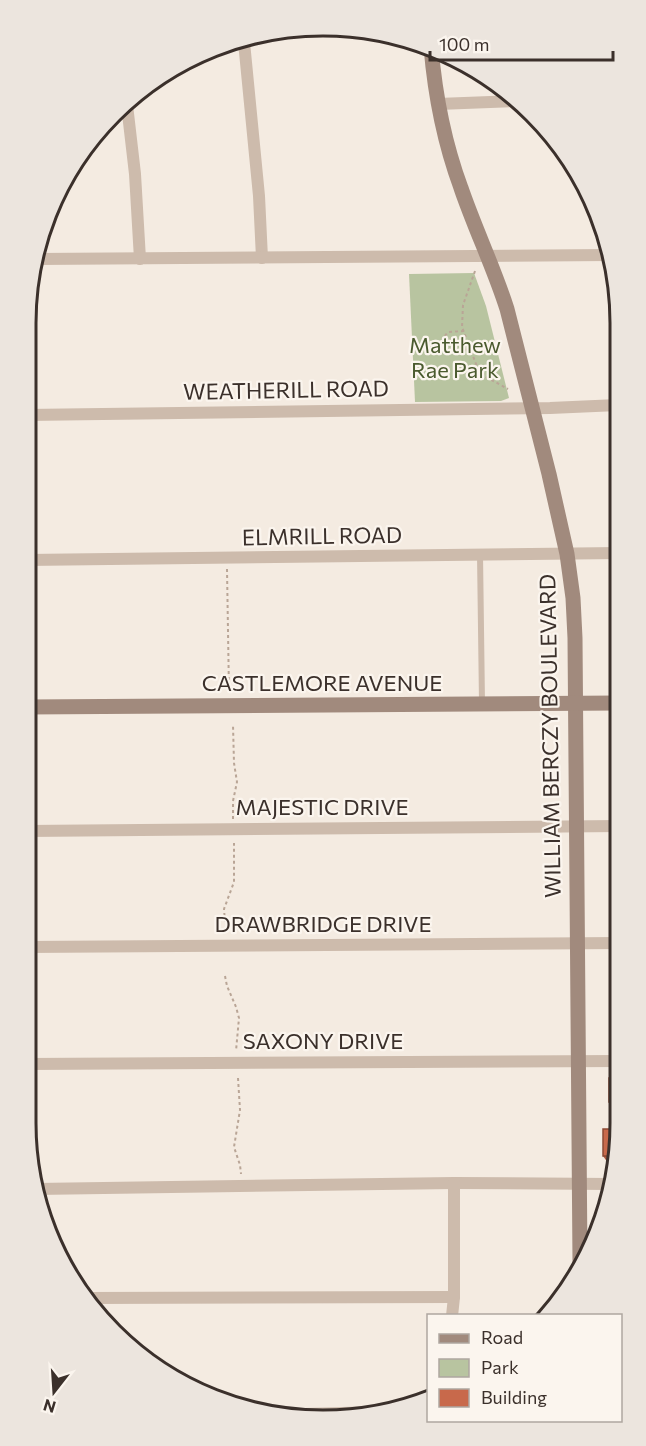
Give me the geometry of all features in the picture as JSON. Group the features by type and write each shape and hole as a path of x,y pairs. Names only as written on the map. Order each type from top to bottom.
{"street":[{"path":"245,47 258,185 262,258"},
{"name":"WILLIAM BERCZY BOULEVARD","path":"432,58 438,104 449,151 458,181 507,309 560,518 572,583 580,1250"},
{"path":"438,104 505,101"},
{"path":"128,113 135,174 140,259"},
{"path":"44,259 601,255"},
{"name":"WEATHERILL ROAD","path":"36,415 610,405"},
{"name":"ELMRILL ROAD","path":"36,560 610,553"},
{"name":"CASTLEMORE AVENUE","path":"36,707 610,703"},
{"name":"MAJESTIC DRIVE","path":"36,831 610,826"},
{"name":"DRAWBRIDGE DRIVE","path":"36,947 610,943"},
{"name":"SAXONY DRIVE","path":"36,1064 610,1061"},
{"path":"452,1314 453,1183"},
{"path":"44,1189 453,1183 603,1184"},
{"path":"95,1298 454,1297"}],"lane":[{"path":"480,554 482,704"}],"path":[{"path":"475,272 463,305 462,327 476,364 486,377 508,389"},
{"path":"464,331 448,332 443,343 446,349 453,351 471,349"},
{"path":"227,567 229,696"},
{"path":"233,725 237,782 233,801 233,819"},
{"path":"225,922 224,909 234,882 234,843"},
{"path":"225,976 238,1018 236,1054"},
{"path":"238,1078 240,1110 234,1147 240,1164 241,1185"}],"green space":[{"name":"Matthew Rae Park","path":"474,273 486,306 509,398 501,401 415,402 409,274"}],"building":[{"path":"609,1078 610,1102 609,1102"},
{"path":"603,1129 610,1129 608,1156 603,1156"}]}
